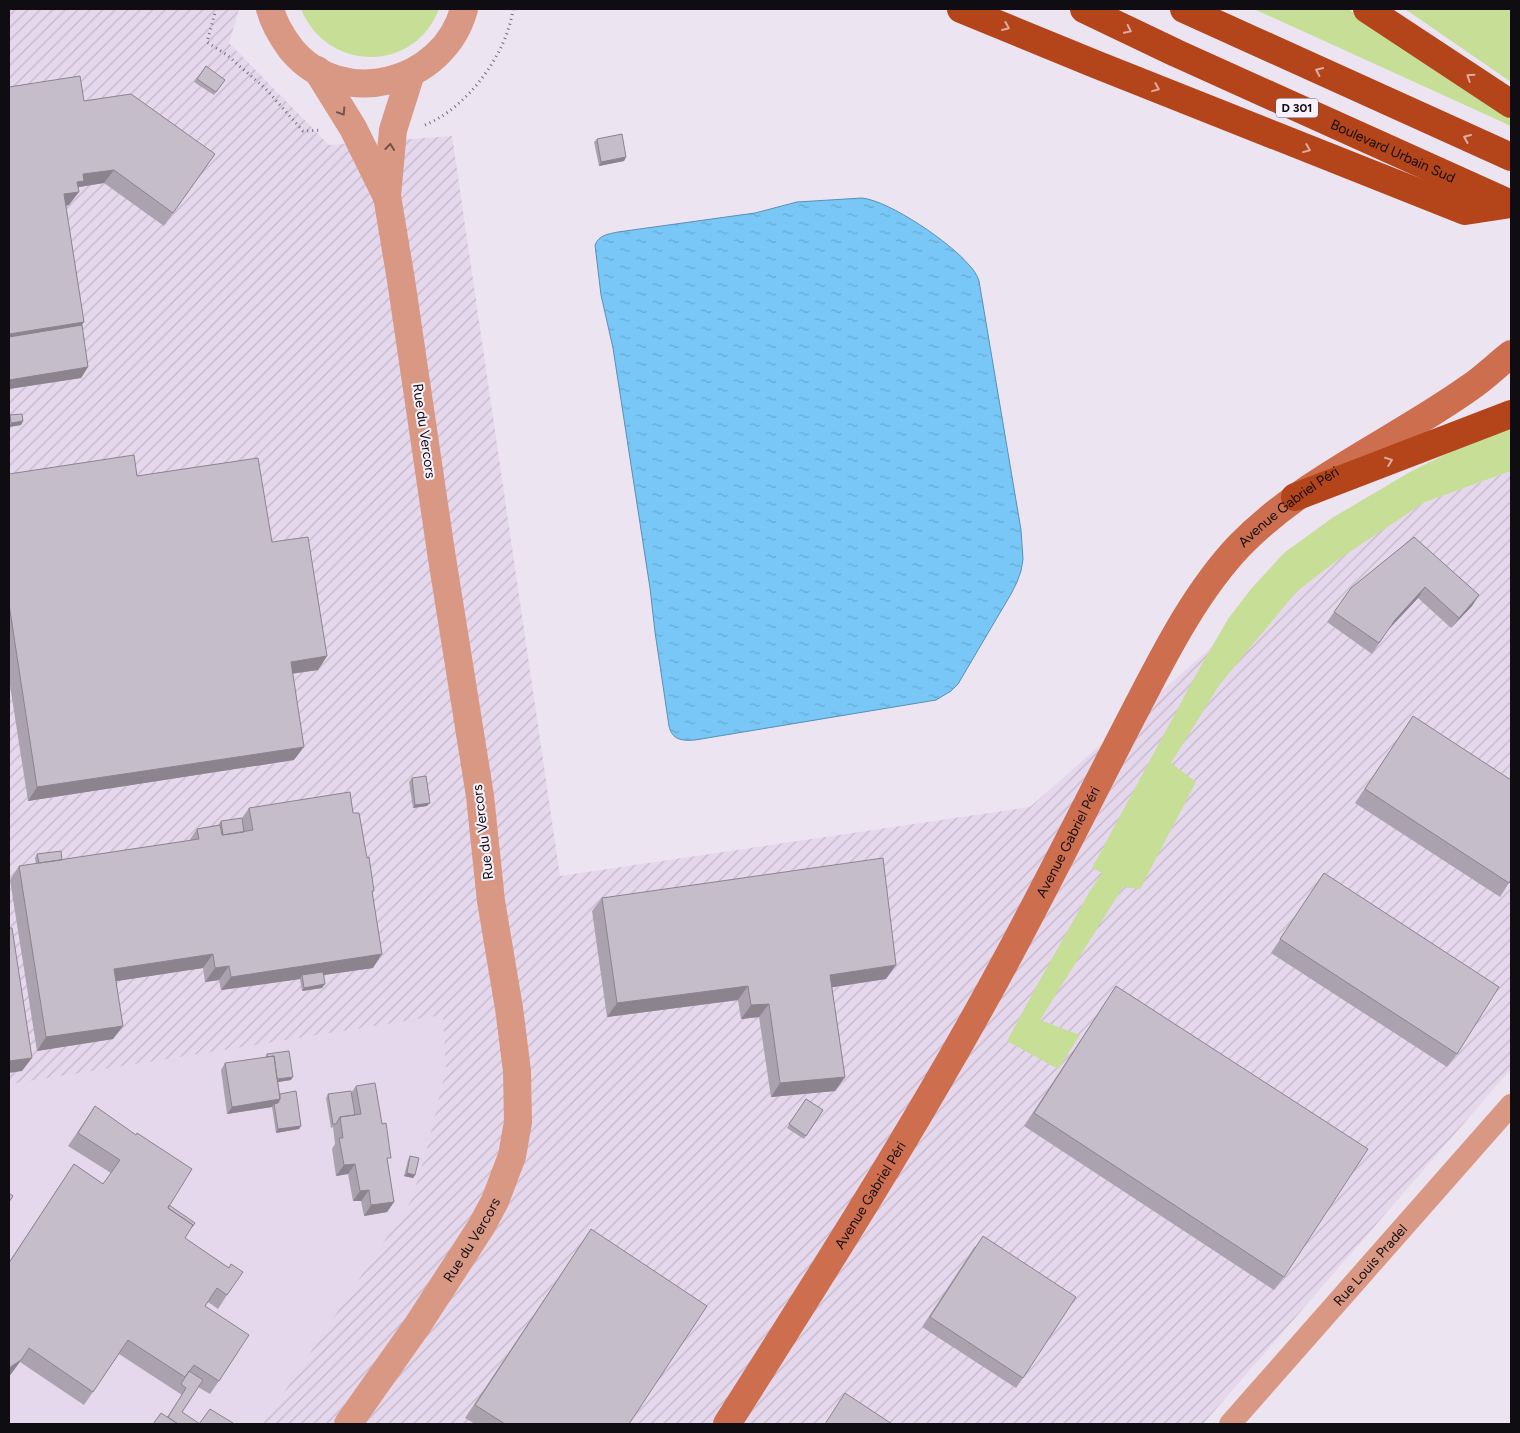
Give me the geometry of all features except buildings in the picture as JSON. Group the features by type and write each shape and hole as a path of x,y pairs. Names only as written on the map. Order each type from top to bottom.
{"highway":[{"path":"961,9 1104,68 1465,210 1511,204"},
{"name":"Boulevard Urbain Sud","path":"1084,9 1176,53 1511,204"},
{"path":"1184,9 1511,158"},
{"path":"1367,9 1511,104"},
{"path":"1295,497 1511,414"}],"main road":[{"name":"Avenue Gabriel Péri","path":"727,1424 854,1224 948,1065 1029,918 1136,709 1180,629 1206,587 1238,547 1295,497 1341,467 1437,410 1471,387 1511,354"}],"street":[{"path":"265,10 285,41 305,62 317,70 336,78 357,83 385,82 411,73 434,58 444,48 459,24 464,9"},
{"name":"Rue du Vercors","path":"317,70 353,128 387,196"},
{"name":"Rue du Vercors","path":"348,1424 417,1326 481,1227 495,1201 512,1156 518,1122 517,1071 509,1008 491,901 480,796 387,196 392,130 411,73"},
{"name":"Rue Louis Pradel","path":"1230,1424 1511,1105"}],"path":[{"path":"216,9 207,42 227,54 266,89 303,131 353,128"},
{"path":"392,130 417,129 435,122 479,84 506,36 513,9"}],"shaded area":[{"path":"9,9 239,9 229,43 329,145 452,136 560,876 1030,807 1256,608 1425,502 1511,471 1511,1069 1203,1424 9,1424"},
{"path":"443,1015 446,1069 426,1153 411,1201 263,1424 9,1424 9,1084"}],"green space":[{"path":"301,9 439,9 427,30 411,45 391,54 370,57 349,54 330,45 313,30"},
{"path":"1254,9 1348,9 1412,54 1511,119 1511,126"},
{"path":"1405,9 1511,9 1511,82"},
{"path":"1511,424 1511,471 1425,502 1339,559 1297,591 1220,684 1171,763 1196,782 1140,889 1123,887 1040,1020 1080,1035 1058,1069 1007,1041 1090,891 1102,873 1092,868 1198,671 1228,619 1251,589 1284,553 1332,518 1410,472 1482,436"}],"water":[{"path":"862,198 888,207 935,235 960,256 972,269 979,281 1021,530 1023,559 1021,571 1011,594 958,684 951,691 936,700 695,740 678,739 672,734 669,726 650,588 613,348 601,295 595,245 601,237 618,232 755,213 797,202"}]}
